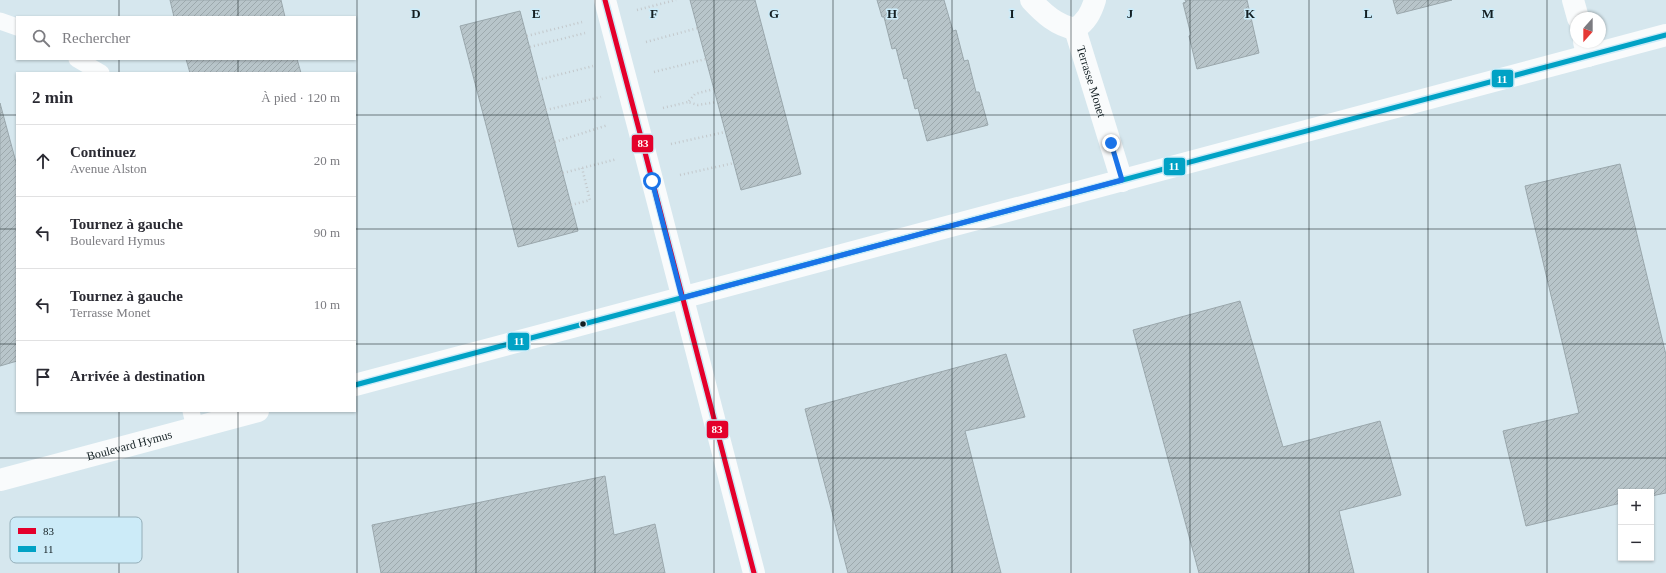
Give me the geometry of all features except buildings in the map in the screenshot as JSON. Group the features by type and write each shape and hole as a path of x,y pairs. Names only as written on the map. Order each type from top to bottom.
{"street":[{"path":"605,0 754,573"},
{"path":"1031,0 1056,23 1075,29 1083,24 1088,17 1095,0"},
{"path":"1573,0 1576,12"},
{"name":"Terrasse Monet","path":"1075,29 1122,180"},
{"path":"356,385 1122,180 1586,49 1666,35"},
{"name":"Boulevard Hymus","path":"0,480 193,419 250,412"}],"lane":[{"path":"0,21 16,27"},
{"path":"79,60 98,72"}],"path":[{"path":"632,11 676,0"},
{"path":"527,36 585,22"},
{"path":"640,43 698,28"},
{"path":"530,47 587,32"},
{"path":"647,74 706,59"},
{"path":"538,80 596,66"},
{"path":"688,102 696,94 714,89"},
{"path":"546,110 604,96"},
{"path":"662,108 688,102 698,105 717,102"},
{"path":"555,142 611,125"},
{"path":"666,145 725,132"},
{"path":"563,173 620,158"},
{"path":"675,177 734,163"},
{"path":"571,205 590,200 582,168"}],"transit line":[{"name":"83","path":"605,0 754,573"},
{"name":"11","path":"356,385 1666,35"}],"route":[{"path":"652,181 682,298 1122,180 1111,143"}]}
